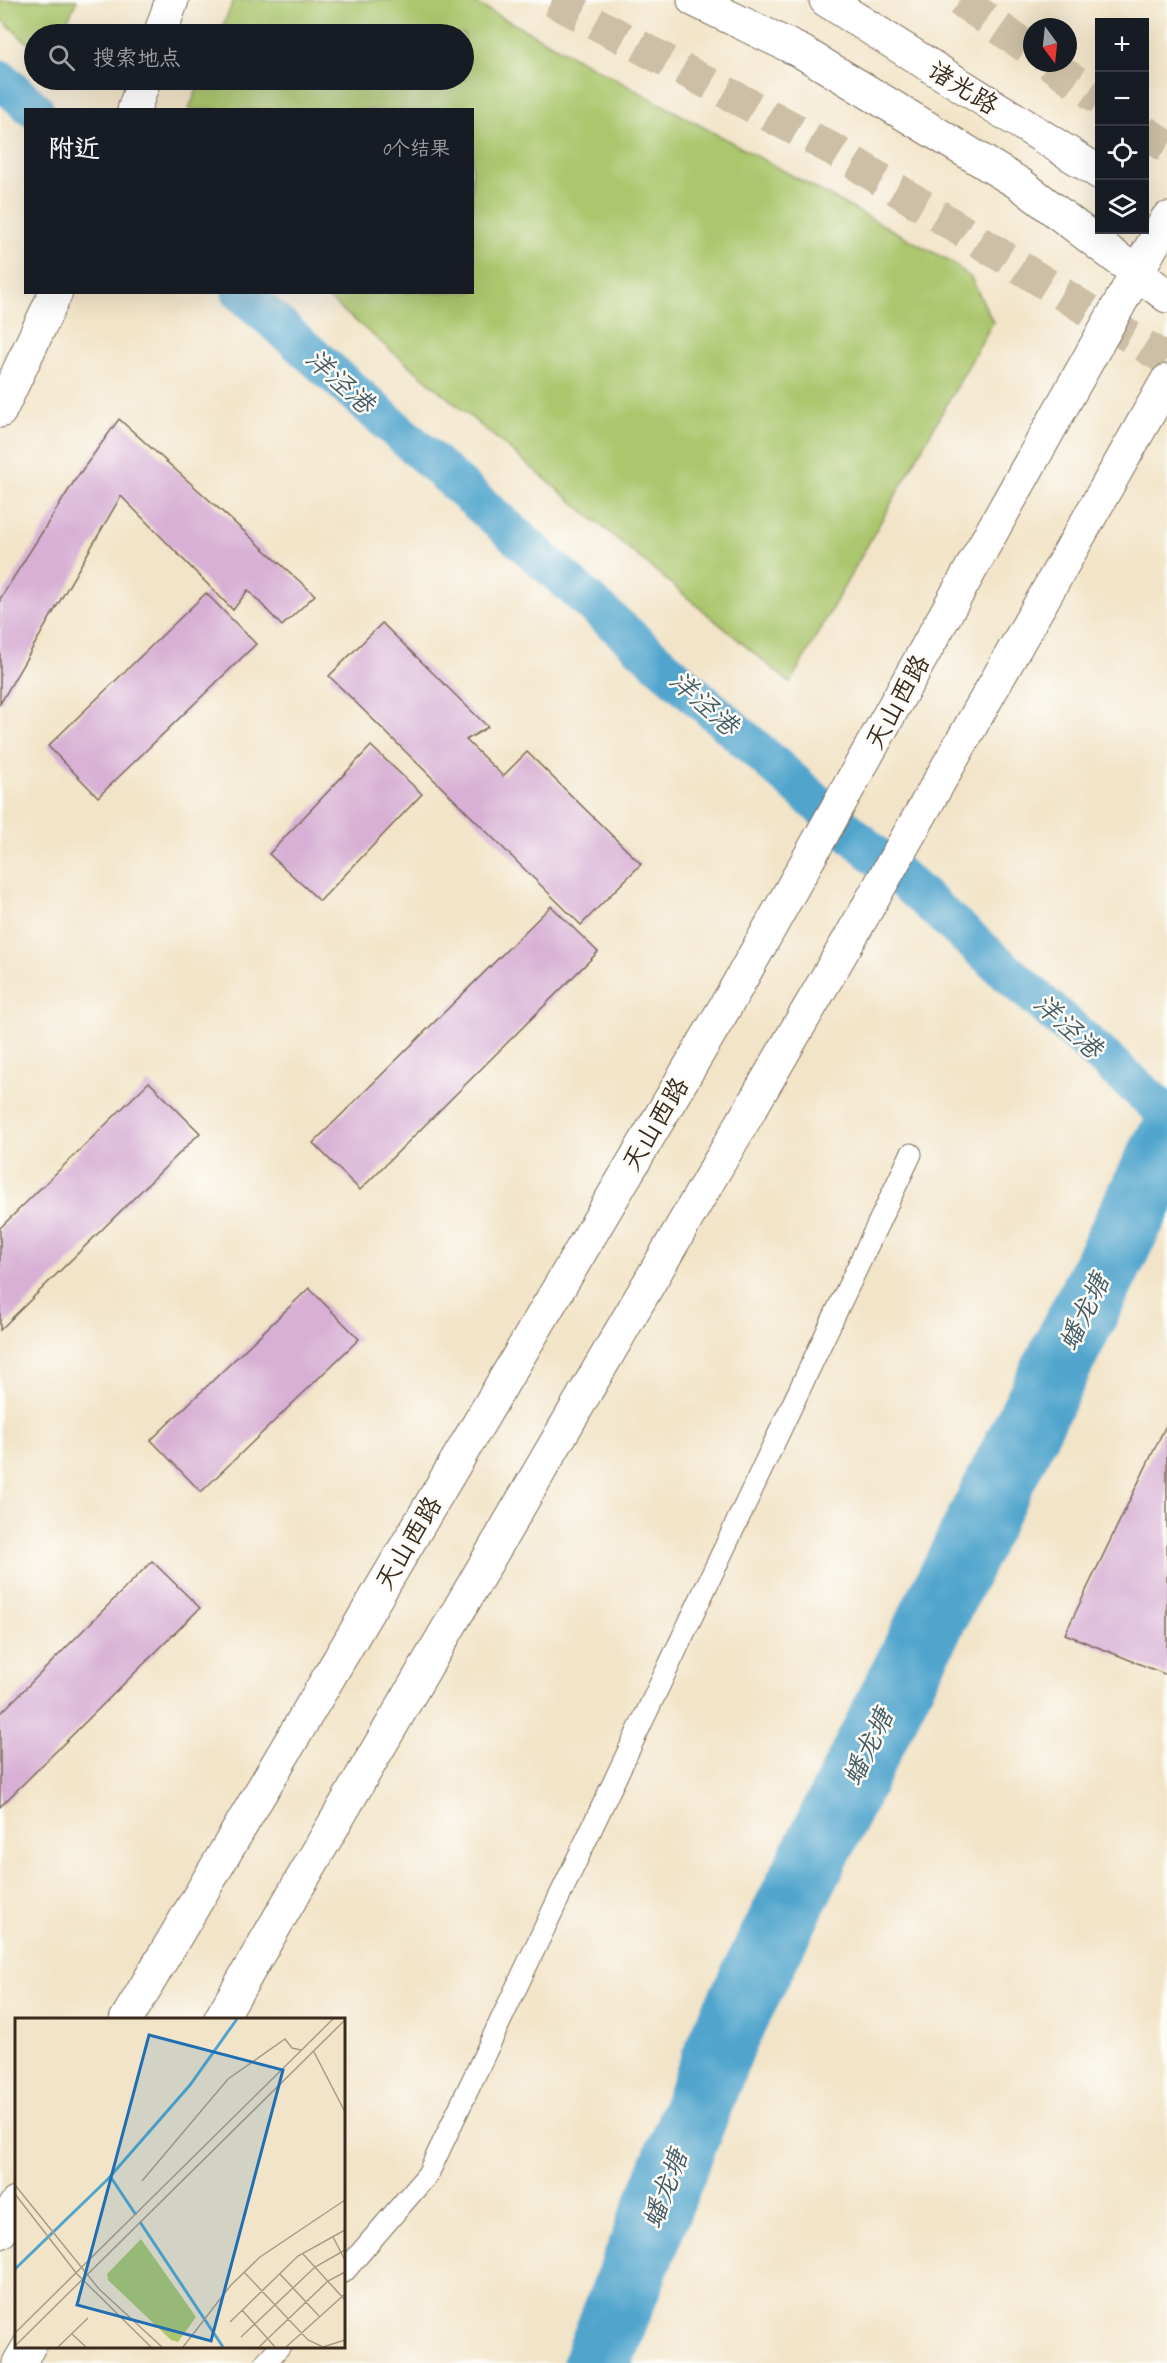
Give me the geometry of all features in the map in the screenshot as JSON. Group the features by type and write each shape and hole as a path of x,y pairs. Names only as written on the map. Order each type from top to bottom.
{"main road":[{"path":"164,24 172,0"},
{"path":"694,0 802,52 1020,184 1167,296"},
{"name":"诸光路","path":"826,0 1095,170"},
{"path":"135,108 141,90"},
{"path":"1149,205 1167,217"},
{"name":"天山西路","path":"127,2018 731,997 1138,273 1167,217"},
{"path":"0,411 55,294"},
{"path":"221,2018 861,919 1167,381"},
{"path":"0,2232 15,2206"},
{"path":"19,2363 28,2348"}],"lane":[{"path":"345,2271 428,2174 911,1154"},
{"path":"266,2363 278,2348"}],"green space":[{"path":"0,0 77,0 66,24 24,24 24,40 0,18"},
{"path":"234,0 470,0 949,261 971,278 993,322 790,683 323,294 474,294 474,108 189,108 197,90 474,90 474,24 223,24"}],"building":[{"path":"119,419 315,595 282,626 248,590 233,610 121,496 0,704 0,599 75,480"},
{"path":"206,593 256,644 98,797 48,746"},
{"path":"382,623 488,727 466,740 503,776 527,752 641,864 581,925 329,676"},
{"path":"371,746 422,794 320,901 269,854"},
{"path":"551,906 598,952 360,1190 313,1143"},
{"path":"149,1082 200,1133 0,1330 0,1228"},
{"path":"309,1288 359,1339 201,1492 151,1440"},
{"path":"1167,1423 1167,1675 1065,1634"},
{"path":"152,1561 200,1608 0,1807 0,1714"}],"waterway":[{"name":"洋泾港","path":"0,79 33,108"},
{"name":"洋泾港","path":"243,294 1167,1114"},
{"name":"蟠龙塘","path":"597,2363 724,2038 1167,1145"}],"tunnel":[{"path":"552,0 834,150 1167,360"},
{"path":"960,0 1023,45"},
{"path":"1062,72 1095,95"},
{"path":"1149,134 1167,147"}]}
